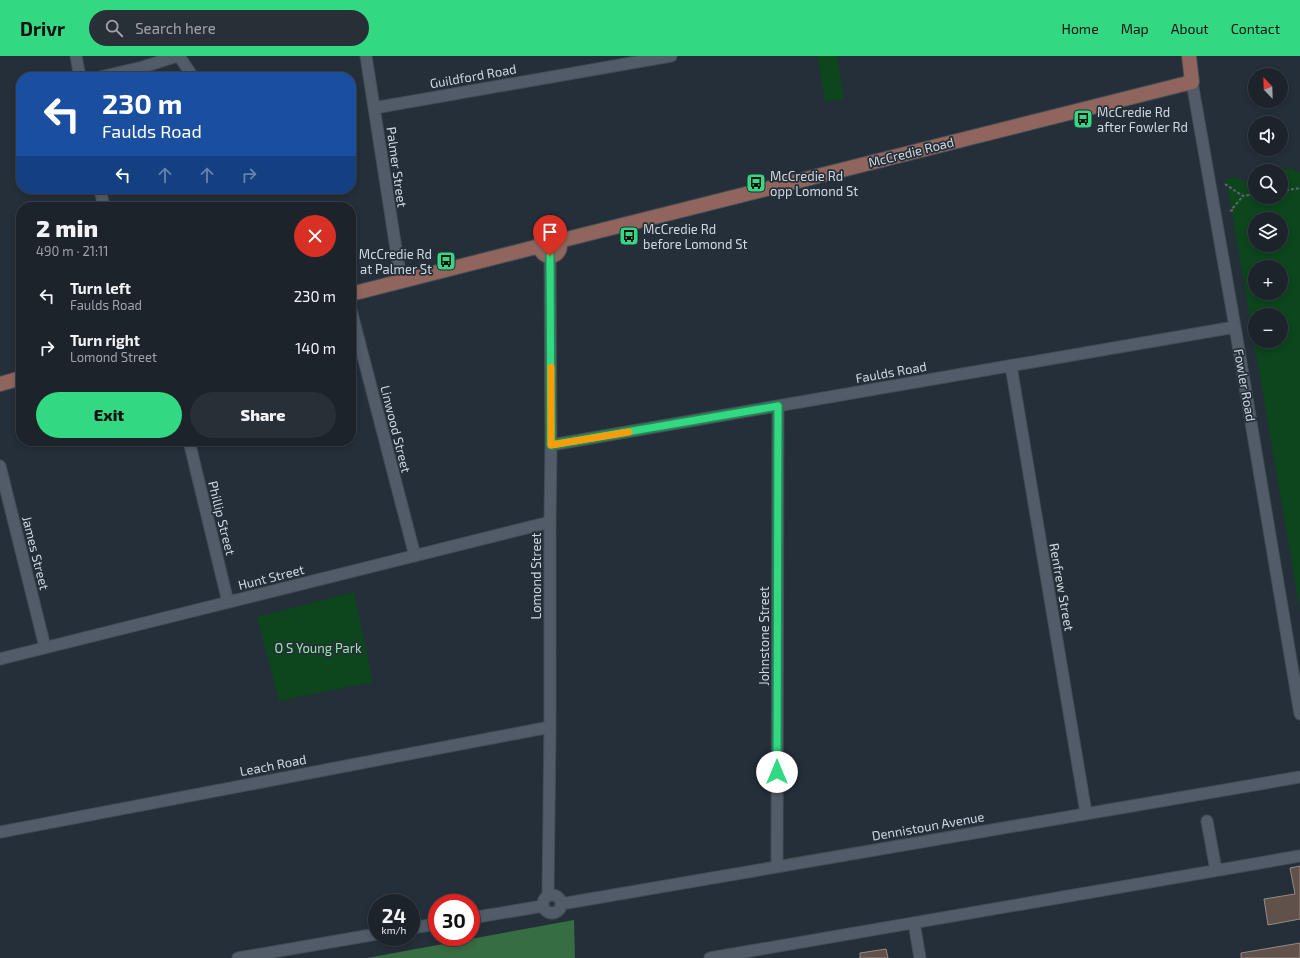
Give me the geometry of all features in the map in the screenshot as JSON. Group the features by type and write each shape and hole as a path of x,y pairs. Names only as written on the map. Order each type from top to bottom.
{"main road":[{"name":"Fowler Road","path":"1189,56 1192,82"},
{"name":"McCredie Road","path":"559,241 1192,82"},
{"path":"548,235 555,236 559,241 560,247 556,254 550,256 543,253 540,246 542,239 548,235"},
{"path":"356,293 540,246"},
{"path":"0,384 16,379"}],"street":[{"path":"76,56 79,72"},
{"path":"120,72 161,62 178,56 189,72"},
{"name":"Palmer Street","path":"366,56 401,281"},
{"name":"Guildford Road","path":"374,108 671,56"},
{"name":"Fowler Road","path":"1192,82 1300,714"},
{"name":"Lomond Street","path":"545,901 550,727 550,256"},
{"name":"Faulds Road","path":"551,445 1235,327"},
{"name":"Linwood Street","path":"356,329 415,556"},
{"name":"Renfrew Street","path":"1011,366 1086,813"},
{"name":"Johnstone Street","path":"777,867 778,406"},
{"name":"Phillip Street","path":"190,446 228,602"},
{"name":"James Street","path":"0,466 45,647"},
{"name":"Hunt Street","path":"0,659 550,522"},
{"name":"Leach Road","path":"0,832 550,727"},
{"name":"Dennistoun Avenue","path":"545,901 551,895 557,896 561,904 1300,777"},
{"path":"1207,821 1216,870"},
{"path":"710,958 1300,856"},
{"path":"480,916 545,901"},
{"path":"914,923 920,958"},
{"path":"238,958 368,936"}],"path":[{"path":"1225,184 1243,196"},
{"path":"1288,190 1300,188"},
{"path":"1230,211 1233,210 1243,196 1248,195"}],"green space":[{"path":"818,56 837,56 844,99 825,102"},
{"path":"1292,168 1297,172 1300,171 1300,610 1255,348 1288,348 1288,308 1248,308 1226,178 1237,177 1243,181 1248,180 1248,204 1288,204 1288,169"},
{"name":"O S Young Park","path":"354,592 373,682 279,701 257,617"},
{"path":"574,920 575,958 367,958 432,946 480,946 480,937"}],"building":[{"path":"1300,866 1300,919 1268,925 1264,899 1295,894 1290,868"},
{"path":"1300,943 1300,958 1241,958 1241,953"},
{"path":"886,949 888,958 860,958 860,953"}],"slow traffic":[{"path":"551,367 551,445 629,432"}],"place":[{"name":"McCredie Rd after Fowler Rd","path":"1083,119"},
{"name":"McCredie Rd opp Lomond St","path":"756,183"},
{"name":"McCredie Rd before Lomond St","path":"629,236"},
{"name":"McCredie Rd at Palmer St","path":"446,261"}],"route":[{"path":"550,256 551,445 778,406 777,772"}]}
